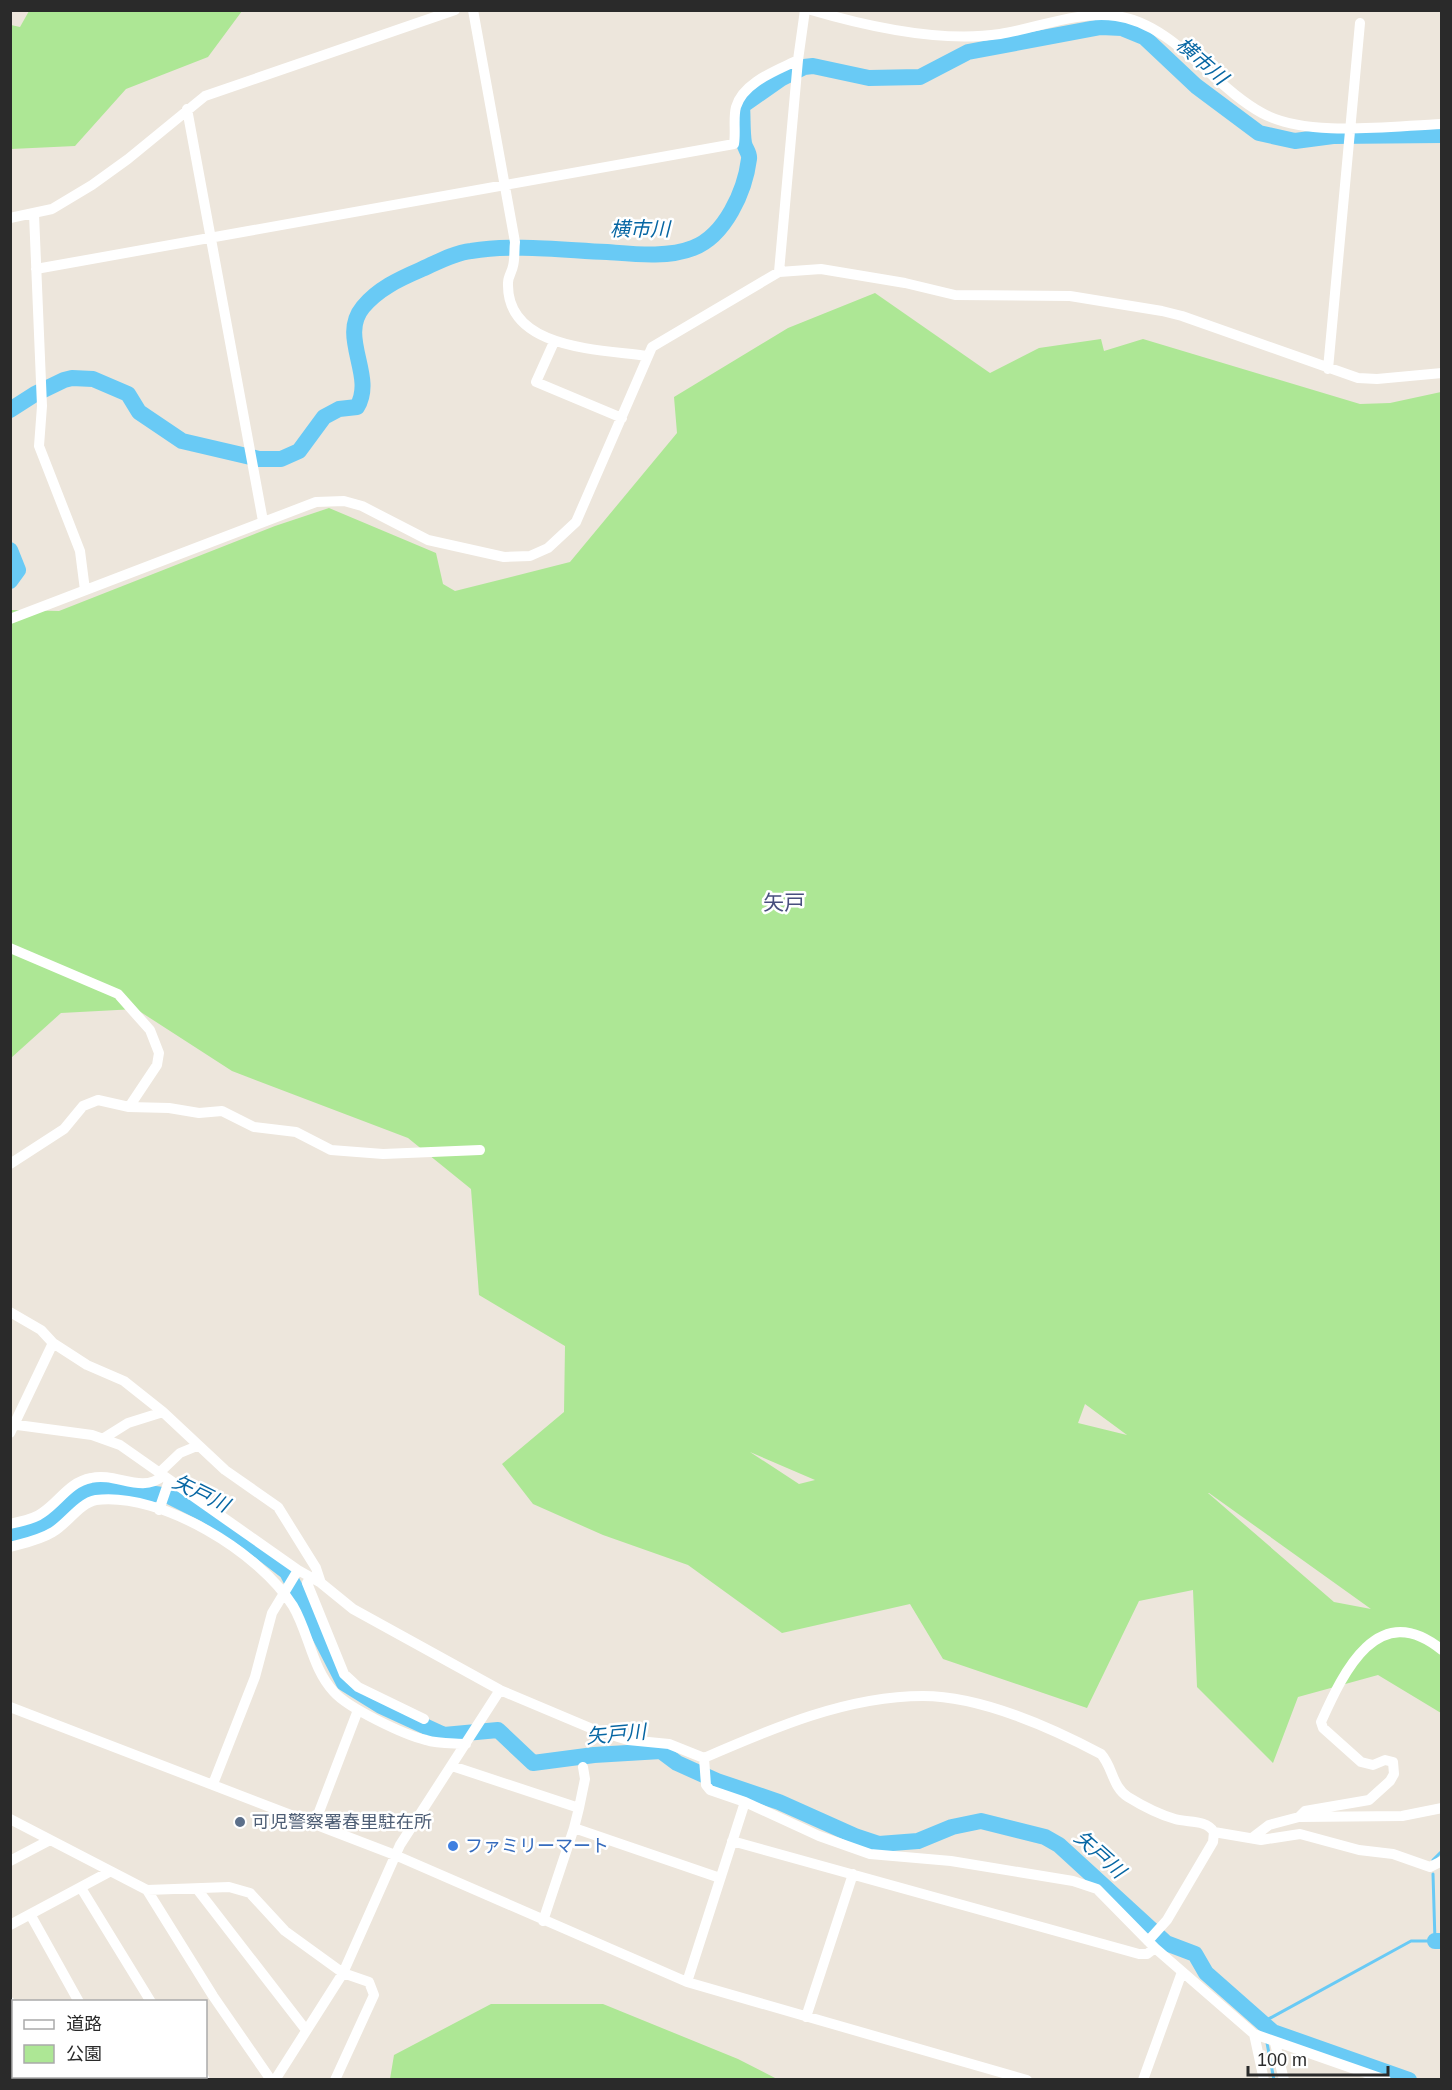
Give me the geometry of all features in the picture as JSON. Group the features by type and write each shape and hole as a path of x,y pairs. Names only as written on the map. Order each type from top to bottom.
{"street":[{"path":"10,218 52,209 92,185 128,159 205,96 436,14 455,10"},
{"path":"472,10 515,242 514,265 508,284 516,315 530,330 554,342 646,356"},
{"path":"779,272 798,60 806,10"},
{"path":"812,10 883,30 972,35 999,34 1081,16 1118,16 1155,30 1263,114 1286,123 1311,128 1442,124"},
{"path":"1328,369 1360,23"},
{"path":"36,269 734,144 736,109 745,92 768,75 798,60"},
{"path":"187,109 264,521"},
{"path":"34,214 42,406 39,446 80,551 85,590"},
{"path":"10,619 316,502 344,501 362,506 428,540 504,557 530,556 548,548 576,522 596,471 622,418 646,356 662,339 779,272 821,269 905,283 955,295 1070,296 1182,315 1328,369 1369,380 1442,373"},
{"path":"554,342 536,382 622,418"},
{"path":"10,948 118,994 150,1030 159,1053 157,1065 129,1107"},
{"path":"10,1164 64,1129 83,1106 98,1100 129,1107 169,1108 199,1113 222,1111 254,1126 296,1132 331,1150 383,1154 480,1150"},
{"path":"10,1312 41,1330 53,1343 87,1365 124,1382 163,1412 225,1470 278,1507 316,1568 321,1583"},
{"path":"53,1343 12,1428 104,1438 120,1445 298,1570 321,1583 353,1609 500,1690 595,1730 628,1740 669,1744 704,1758 844,1706 886,1698 926,1696 979,1705 1016,1716 1101,1754 1109,1763 1113,1780 1126,1796 1174,1819 1210,1826 1214,1832 1213,1842 1160,1928 1147,1954 1139,1954 732,1840"},
{"path":"104,1438 128,1423 163,1412"},
{"path":"10,1524 35,1518 53,1504 70,1486 90,1478 99,1476 148,1485 154,1484 164,1477 180,1453 197,1446"},
{"path":"159,1510 164,1477"},
{"path":"10,1547 35,1541 54,1532 82,1507 95,1500 128,1502 159,1510 212,1533 263,1569 298,1618 326,1682 334,1693 357,1710 426,1741 466,1744"},
{"path":"213,1784 255,1677 272,1613 298,1570"},
{"path":"310,1578 307,1583 310,1592 344,1674 358,1687 424,1719"},
{"path":"1299,1817 1305,1811 1313,1808 1370,1800 1390,1781 1394,1773 1395,1766 1390,1760 1373,1765 1361,1762 1323,1728 1321,1722 1332,1697 1368,1645 1376,1637 1394,1632 1430,1641 1442,1650"},
{"path":"147,1890 208,1999 273,2079 343,1973 394,1855 500,1690"},
{"path":"10,1707 394,1855 687,1982 1027,2079"},
{"path":"314,1826 357,1710"},
{"path":"704,1758 706,1785 710,1790 745,1802 819,1836 870,1854 951,1861 1081,1884 1097,1889 1152,1945 1257,2036 1386,2079"},
{"path":"452,1766 579,1808"},
{"path":"543,1921 574,1828 585,1779 583,1767"},
{"path":"687,1982 745,1802"},
{"path":"1252,1838 1269,1825 1299,1817 1402,1816 1442,1808"},
{"path":"10,1819 147,1890 229,1887 250,1893 285,1931 343,1973 369,1982 374,1995 335,2079"},
{"path":"574,1828 720,1878"},
{"path":"1214,1832 1261,1840 1300,1834 1359,1850 1393,1854 1424,1865 1437,1865 1442,1861"},
{"path":"10,1861 50,1840"},
{"path":"10,1925 109,1872"},
{"path":"806,2017 853,1874"},
{"path":"81,1888 150,2000"},
{"path":"197,1889 306,2030"},
{"path":"30,1914 78,2000"},
{"path":"1143,2079 1182,1972"},
{"path":"1257,2036 1264,2079"},
{"path":"1275,2043 1284,2079"}],"green space":[{"path":"29,11 242,11 208,57 126,89 75,146 11,149 11,25 20,27"},
{"path":"875,293 990,373 1039,348 1101,339 1104,351 1143,339 1360,404 1390,403 1441,392 1441,1713 1378,1675 1298,1697 1273,1763 1197,1687 1193,1590 1139,1601 1087,1708 943,1659 910,1604 782,1633 688,1565 603,1535 533,1504 502,1464 564,1412 565,1346 479,1295 471,1189 408,1138 232,1071 136,1009 61,1013 11,1058 11,610 59,611 275,526 329,508 436,553 443,584 455,591 570,562 677,433 674,397 788,328","holes":["1085,1404 1127,1435 1078,1423","750,1452 815,1480 799,1484","1208,1493 1371,1609 1334,1602"]},
{"path":"491,2004 603,2004 738,2059 777,2079 390,2079 394,2055"}],"waterway":[{"name":"横市川","path":"10,410 35,394 64,380 93,379 128,394 139,412 182,441 259,459 281,459 299,451 324,417 339,409 357,407 362,395 362,383 355,344 356,319 369,301 397,281 445,259 471,251 522,248 662,254 693,248 715,234 732,211 747,172 749,157 744,143 742,106 782,78 804,67 813,66 869,78 920,77 968,52 1101,27 1122,28 1144,37 1196,86 1259,133 1295,141 1333,136 1442,135"},
{"name":"横市川","path":"10,550 18,570 10,581"},
{"name":"矢戸川","path":"10,1535 47,1525 84,1491 106,1487 169,1496 205,1514 244,1539 287,1572 344,1683 381,1706 444,1735 498,1730 533,1763 594,1755 661,1751 677,1763 717,1781 779,1802 855,1836 879,1844 918,1841 952,1827 981,1821 1045,1837 1059,1845 1166,1943 1195,1954 1206,1973 1273,2032 1409,2080"},
{"path":"1433,1860 1442,1851"},
{"path":"1266,2036 1263,2022 1411,1941 1435,1941 1433,1874"},
{"name":"矢戸川","path":"1435,1941 1442,1941"},
{"path":"1267,2043 1274,2080"}],"place":[{"name":"可児警察署春里駐在所","path":"240,1822"},
{"name":"ファミリーマート","path":"453,1846"}],"district":[{"name":"矢戸","path":"784,903"}]}
